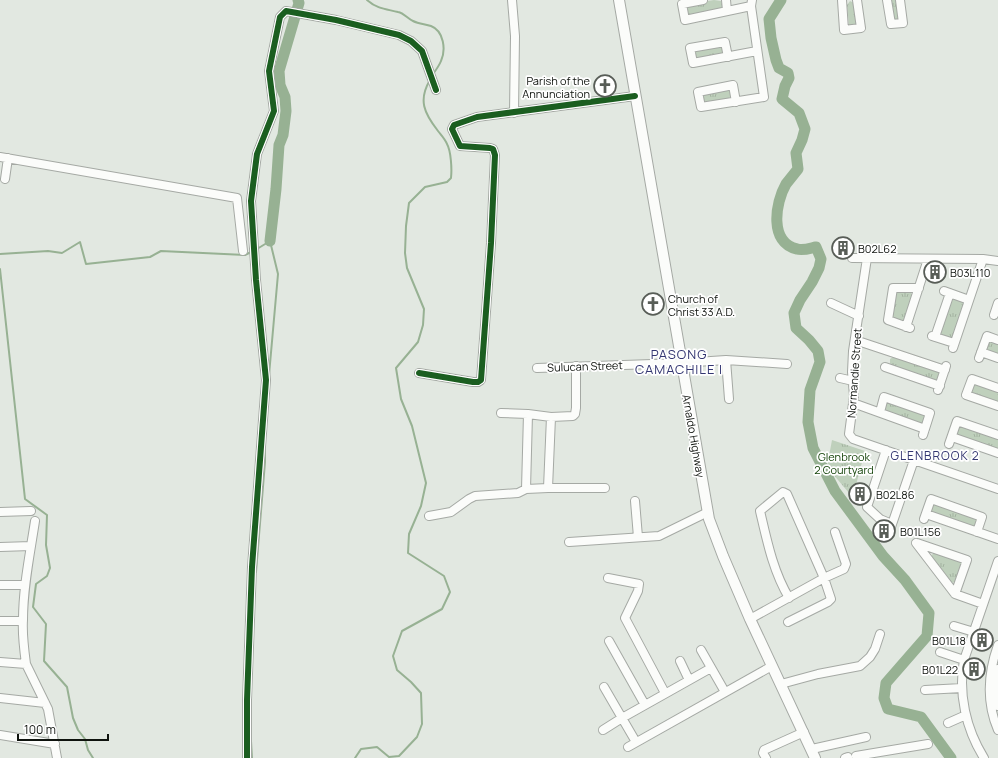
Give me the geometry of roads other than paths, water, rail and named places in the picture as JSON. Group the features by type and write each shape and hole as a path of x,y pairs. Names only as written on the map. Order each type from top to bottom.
{"main road":[{"name":"Arnaldo Highway","path":"619,0 681,363 710,520 723,556 750,619 814,754"}],"street":[{"path":"512,0 515,36 514,113"},
{"path":"703,0 682,4 684,20 727,11 752,3 757,52 764,97 736,102 701,107 698,92 733,85 736,102"},
{"path":"726,0 727,11"},
{"path":"851,0 842,1 844,30 861,28 857,0"},
{"path":"887,0 891,24 903,23 900,0"},
{"path":"247,758 247,700 252,567 266,380 251,201 257,154 274,111 269,71 280,18 286,11 291,11 399,35 411,41 422,51 436,90"},
{"path":"728,57 725,42 690,48 693,63 728,57 757,52"},
{"path":"419,373 480,382 492,243 495,155 493,149 490,148 460,146 452,129 454,125 477,117 635,96"},
{"path":"5,179 4,157 237,198 243,251"},
{"path":"852,258 983,259 998,261"},
{"name":"Normandie Street","path":"867,258 852,362 854,396 849,434 853,439 886,450"},
{"path":"919,288 893,288 888,320 908,328 928,259"},
{"path":"969,300 947,292 933,336 953,346 969,300 983,259"},
{"path":"831,303 859,316"},
{"path":"998,340 986,336 980,355 998,358"},
{"path":"855,340 946,368 939,388 884,369 890,351"},
{"path":"726,360 729,399"},
{"name":"Sulucan Street","path":"537,368 726,360 786,364"},
{"path":"501,413 551,417 573,416 575,414 576,366"},
{"path":"840,378 853,381"},
{"path":"998,388 972,379 966,395 998,406"},
{"path":"853,403 880,412 924,432 930,413 884,397 880,412"},
{"path":"526,489 528,414"},
{"path":"548,488 551,417"},
{"path":"998,435 957,421 951,440 998,453"},
{"path":"892,524 880,519 868,508 886,450 998,489"},
{"path":"889,533 914,460"},
{"path":"429,516 451,512 475,496 518,493 526,489 605,488"},
{"path":"788,622 828,602 831,599 824,578 787,494 782,493 760,511 772,562 780,583 789,598"},
{"path":"977,532 982,517 931,499 925,517 998,539"},
{"path":"635,501 638,537"},
{"path":"0,512 31,511"},
{"path":"569,542 659,536 710,520"},
{"path":"35,521 25,585 22,621 26,664 48,709 57,758"},
{"path":"750,619 824,578 844,569 846,566 836,532"},
{"path":"955,594 967,560 916,543 955,594 983,604"},
{"path":"0,547 31,546"},
{"path":"984,758 973,739 966,715 962,688 964,660 998,561"},
{"path":"608,578 639,584 638,591 625,618 665,693"},
{"path":"0,585 25,585"},
{"path":"0,621 22,621"},
{"path":"954,626 974,632"},
{"path":"781,684 818,674 860,666 875,650 880,634"},
{"path":"609,641 644,705"},
{"path":"998,645 991,668 989,689 992,711 998,730"},
{"path":"701,650 725,692"},
{"path":"940,652 964,660"},
{"path":"680,661 688,680"},
{"path":"0,662 26,664"},
{"path":"628,747 772,666"},
{"path":"604,730 644,705 711,668"},
{"path":"998,669 996,692 998,706"},
{"path":"604,687 636,742"},
{"path":"925,690 962,688"},
{"path":"0,698 45,703"},
{"path":"948,723 966,715"},
{"path":"766,758 763,753 764,750 804,732"},
{"path":"0,735 54,744"},
{"path":"814,754 866,737"},
{"path":"845,758 928,744"}],"waterway":[{"path":"270,241 279,145 283,135 286,111 285,97 280,85 279,71 299,3 298,0"},
{"path":"367,0 378,7 400,13 415,22 431,26 439,32 443,41 443,57 433,74"},
{"path":"781,0 769,19 771,38 776,60 779,68 788,73 789,78 785,86 782,99 799,113 805,129 796,153 798,169 786,184 779,201 777,211 778,231 782,239 788,245 799,250 816,247 821,259 819,268 794,313 796,328 818,351 820,362 810,390 808,422 813,448 835,491 883,556 905,580 929,613 927,636 886,683 884,698 888,709 921,717 951,758"},
{"path":"355,758 361,749 377,747 389,757 399,756 417,737 422,724 421,693 397,670 393,656 402,631 442,609 450,592 444,576 408,553 409,534 421,506 426,483 412,426 401,399 396,368 418,342 423,325 424,309 407,268 405,253 409,203 425,187 447,182 451,178 451,160 448,147 429,118 424,106 424,94 430,80"},
{"path":"257,249 270,241 278,274 269,375"},
{"path":"0,254 48,251 62,253 80,242 86,264 150,257 161,251 245,255 251,252"},
{"path":"0,269 25,499 47,515 46,545 50,568 47,576 36,584 33,607 46,624 44,661 67,687 73,718 78,730 85,739 88,750 93,758"},
{"path":"256,572 265,462 265,441"},
{"path":"251,741 252,758"}],"place":[{"name":"Parish of the Annunciation","path":"605,86"},
{"name":"B02L62","path":"843,248"},
{"name":"B03L110","path":"935,272"},
{"name":"Church of Christ 33 A.D.","path":"653,304"},
{"name":"B02L86","path":"860,494"},
{"name":"B01L156","path":"884,531"},
{"name":"B01L18","path":"982,640"},
{"name":"B01L22","path":"974,669"}],"district":[{"name":"PASONG CAMACHILE I","path":"679,362"},
{"name":"GLENBROOK 2","path":"935,455"}],"park label":[{"name":"Glenbrook 2 Courtyard","path":"844,462"}]}
